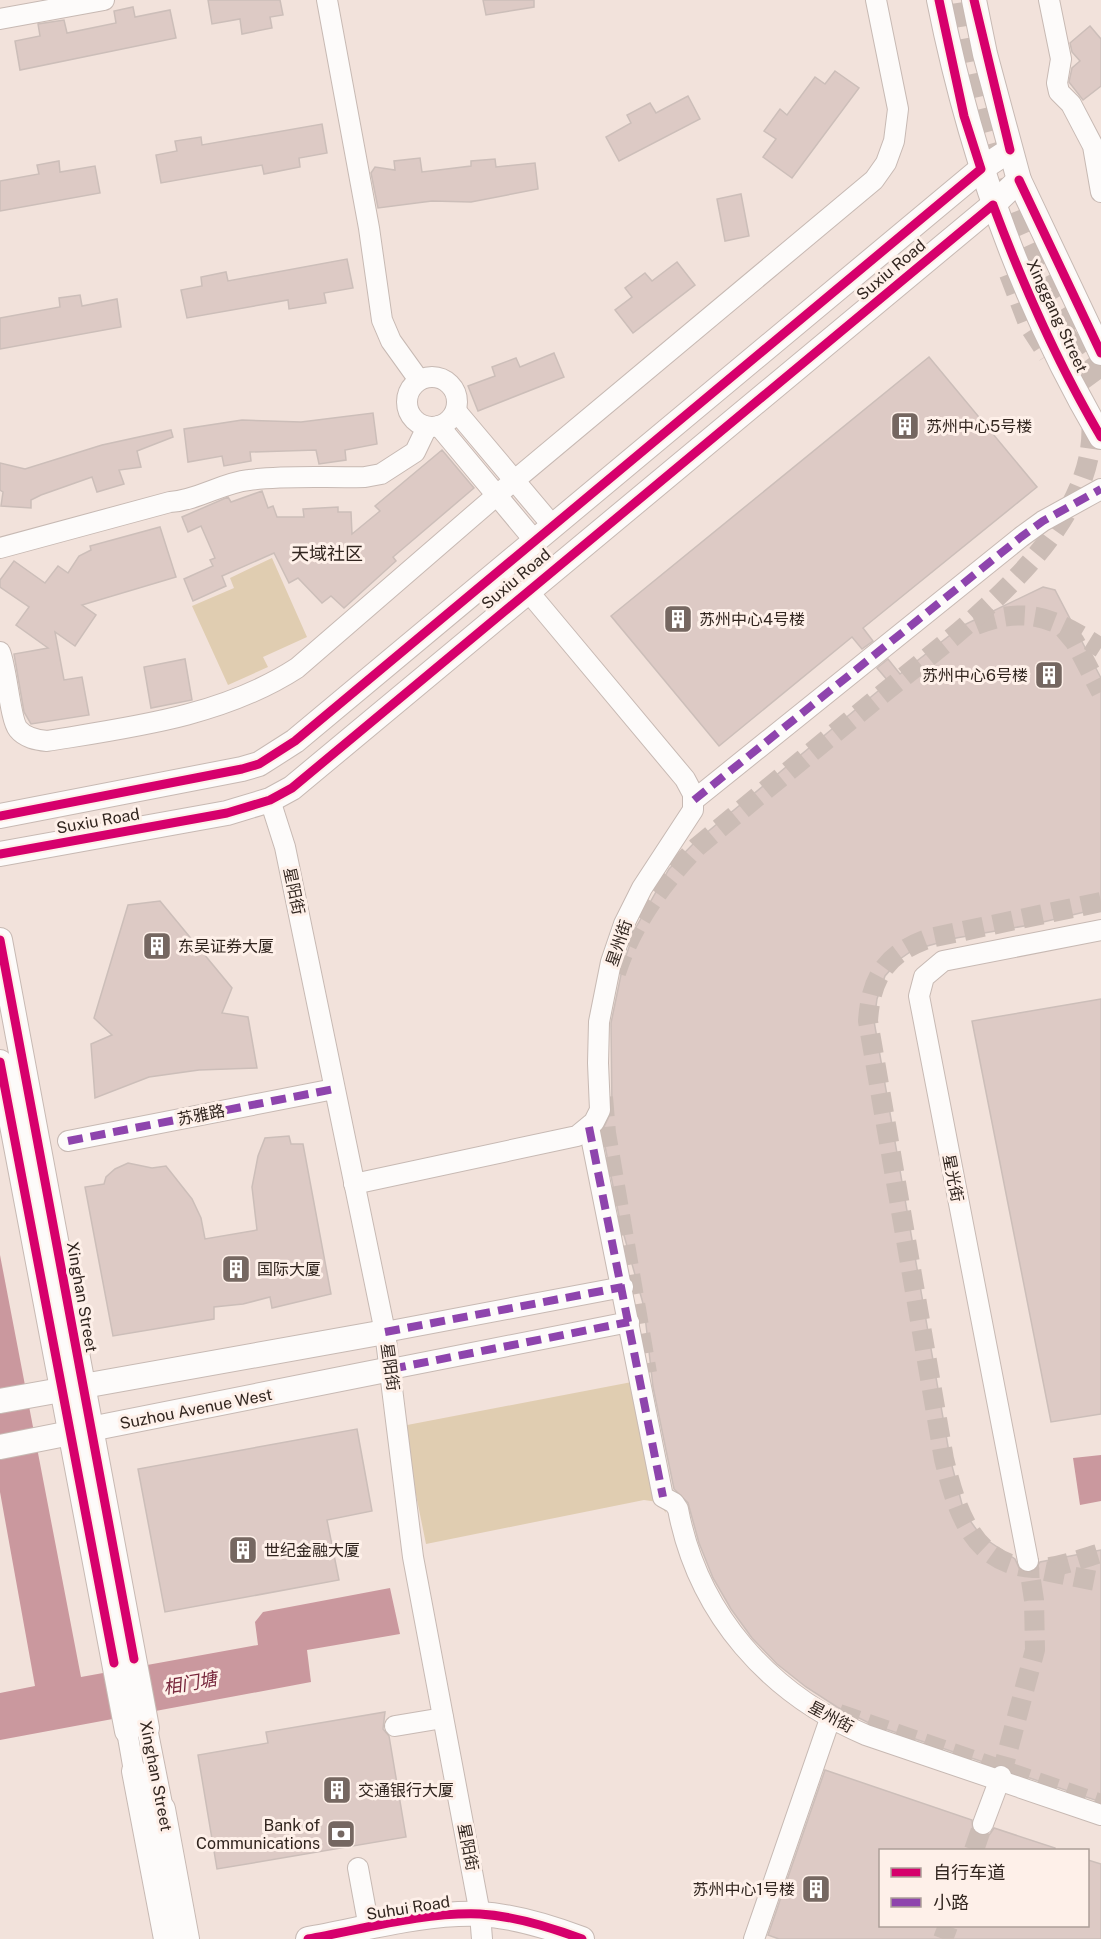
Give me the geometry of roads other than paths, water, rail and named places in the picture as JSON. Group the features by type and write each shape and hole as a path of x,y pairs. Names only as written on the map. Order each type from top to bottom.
{"main road":[{"name":"Xinggang Street","path":"939,0 964,116 993,205 1018,270 1053,348 1101,437"},
{"name":"Xinggang Street","path":"974,0 1019,180 1101,353"},
{"name":"Suxiu Road","path":"0,816 217,775 259,764 295,741 981,169 1010,150"},
{"name":"Suxiu Road","path":"0,854 226,813 270,800 313,772 527,590 993,205 1019,180"},
{"name":"Xinghan Street","path":"0,940 73,1389 70,1434 124,1661 137,1729"},
{"name":"Xinghan Street","path":"0,1062 8,1152 73,1389"},
{"path":"0,1401 385,1332"},
{"name":"Suzhou Avenue West","path":"0,1447 391,1369"},
{"name":"Xinghan Street","path":"134,1771 166,1939"},
{"name":"Xinghan Street","path":"162,1809 187,1939"},
{"name":"Suhui Road","path":"308,1939 452,1915 480,1914 520,1920 582,1939"}],"street":[{"path":"0,19 104,0"},
{"path":"327,0 369,228 382,320 391,341 419,380"},
{"path":"0,652 6,670 15,726 19,731 35,739 47,741 104,732 219,707 273,683 297,668 497,495 874,180 886,162 894,141 898,110 876,0"},
{"path":"1049,0 1061,59 1057,83 1059,92 1071,104 1093,146 1101,192"},
{"path":"0,548 170,502 189,501 225,485 250,480 365,477 381,474 415,452 433,427 446,423 456,411 457,396 449,383 435,376 419,380 409,391 407,406 414,420 433,427 497,495 543,532"},
{"path":"456,411 514,481 543,532"},
{"path":"527,590 684,779 692,790 694,800 1022,537 1043,521 1101,489"},
{"name":"星阳街","path":"270,800 285,847 385,1332 413,1557 483,1939"},
{"name":"星州街","path":"589,1127 600,1110 599,1022 606,982 617,943 647,879 688,821 694,800"},
{"name":"星光街","path":"1028,1561 919,996 924,977 944,961 1101,930"},
{"name":"苏雅路","path":"68,1141 334,1089"},
{"path":"354,1184 577,1136 589,1127 629,1322 391,1369"},
{"path":"385,1332 622,1287"},
{"name":"星州街","path":"629,1322 663,1497 674,1503 678,1509 698,1574 727,1626 752,1657 780,1685 830,1719 866,1735 1101,1815"},
{"path":"395,1726 443,1718"},
{"path":"754,1939 830,1719"},
{"name":"Xinghan Street","path":"134,1771 137,1729"},
{"name":"Xinghan Street","path":"137,1729 162,1809"},
{"path":"983,1824 1000,1779"},
{"path":"358,1868 369,1928"}],"water":[{"name":"相门塘","path":"0,1255 81,1677 258,1645 255,1622 263,1612 390,1588 400,1634 307,1650 311,1682 0,1740 0,1693 35,1686 0,1492"},
{"path":"1101,1455 1101,1501 1080,1505 1073,1458"}],"tunnel":[{"path":"964,2 981,95 1006,183 1022,226 1042,267 1065,308 1092,347"},
{"path":"1009,274 1029,326 1048,355"},
{"path":"1041,304 1101,386"},
{"path":"616,973 630,938 649,905 697,847 946,643 1017,577 1048,540 1073,501 1088,461 1091,419"},
{"path":"976,625 1011,616 1042,618 1070,630 1101,648"},
{"path":"1064,629 1075,642 1101,692"},
{"path":"1101,902 930,938 915,944 892,959 884,968 873,991 868,1021 944,1459 961,1514 981,1545 995,1557 1012,1564 1033,1568 1050,1567 1101,1553"},
{"path":"603,1097 606,1133 647,1373"},
{"path":"1001,1776 1035,1650 1034,1600 1028,1561"},
{"path":"1045,1571 1101,1582"},
{"path":"839,1714 1101,1804"},
{"path":"974,1849 983,1824"},
{"path":"943,1939 948,1927"}],"place":[{"name":"苏州中心5号楼","path":"905,426"},
{"name":"苏州中心4号楼","path":"678,619"},
{"name":"苏州中心6号楼","path":"1049,675"},
{"name":"东吴证券大厦","path":"157,946"},
{"name":"国际大厦","path":"236,1269"},
{"name":"世纪金融大厦","path":"243,1550"},
{"name":"交通银行大厦","path":"337,1790"},
{"name":"Bank of Communications","path":"341,1834"},
{"name":"苏州中心1号楼","path":"816,1889"}],"district":[{"name":"天域社区","path":"327,553"}]}
